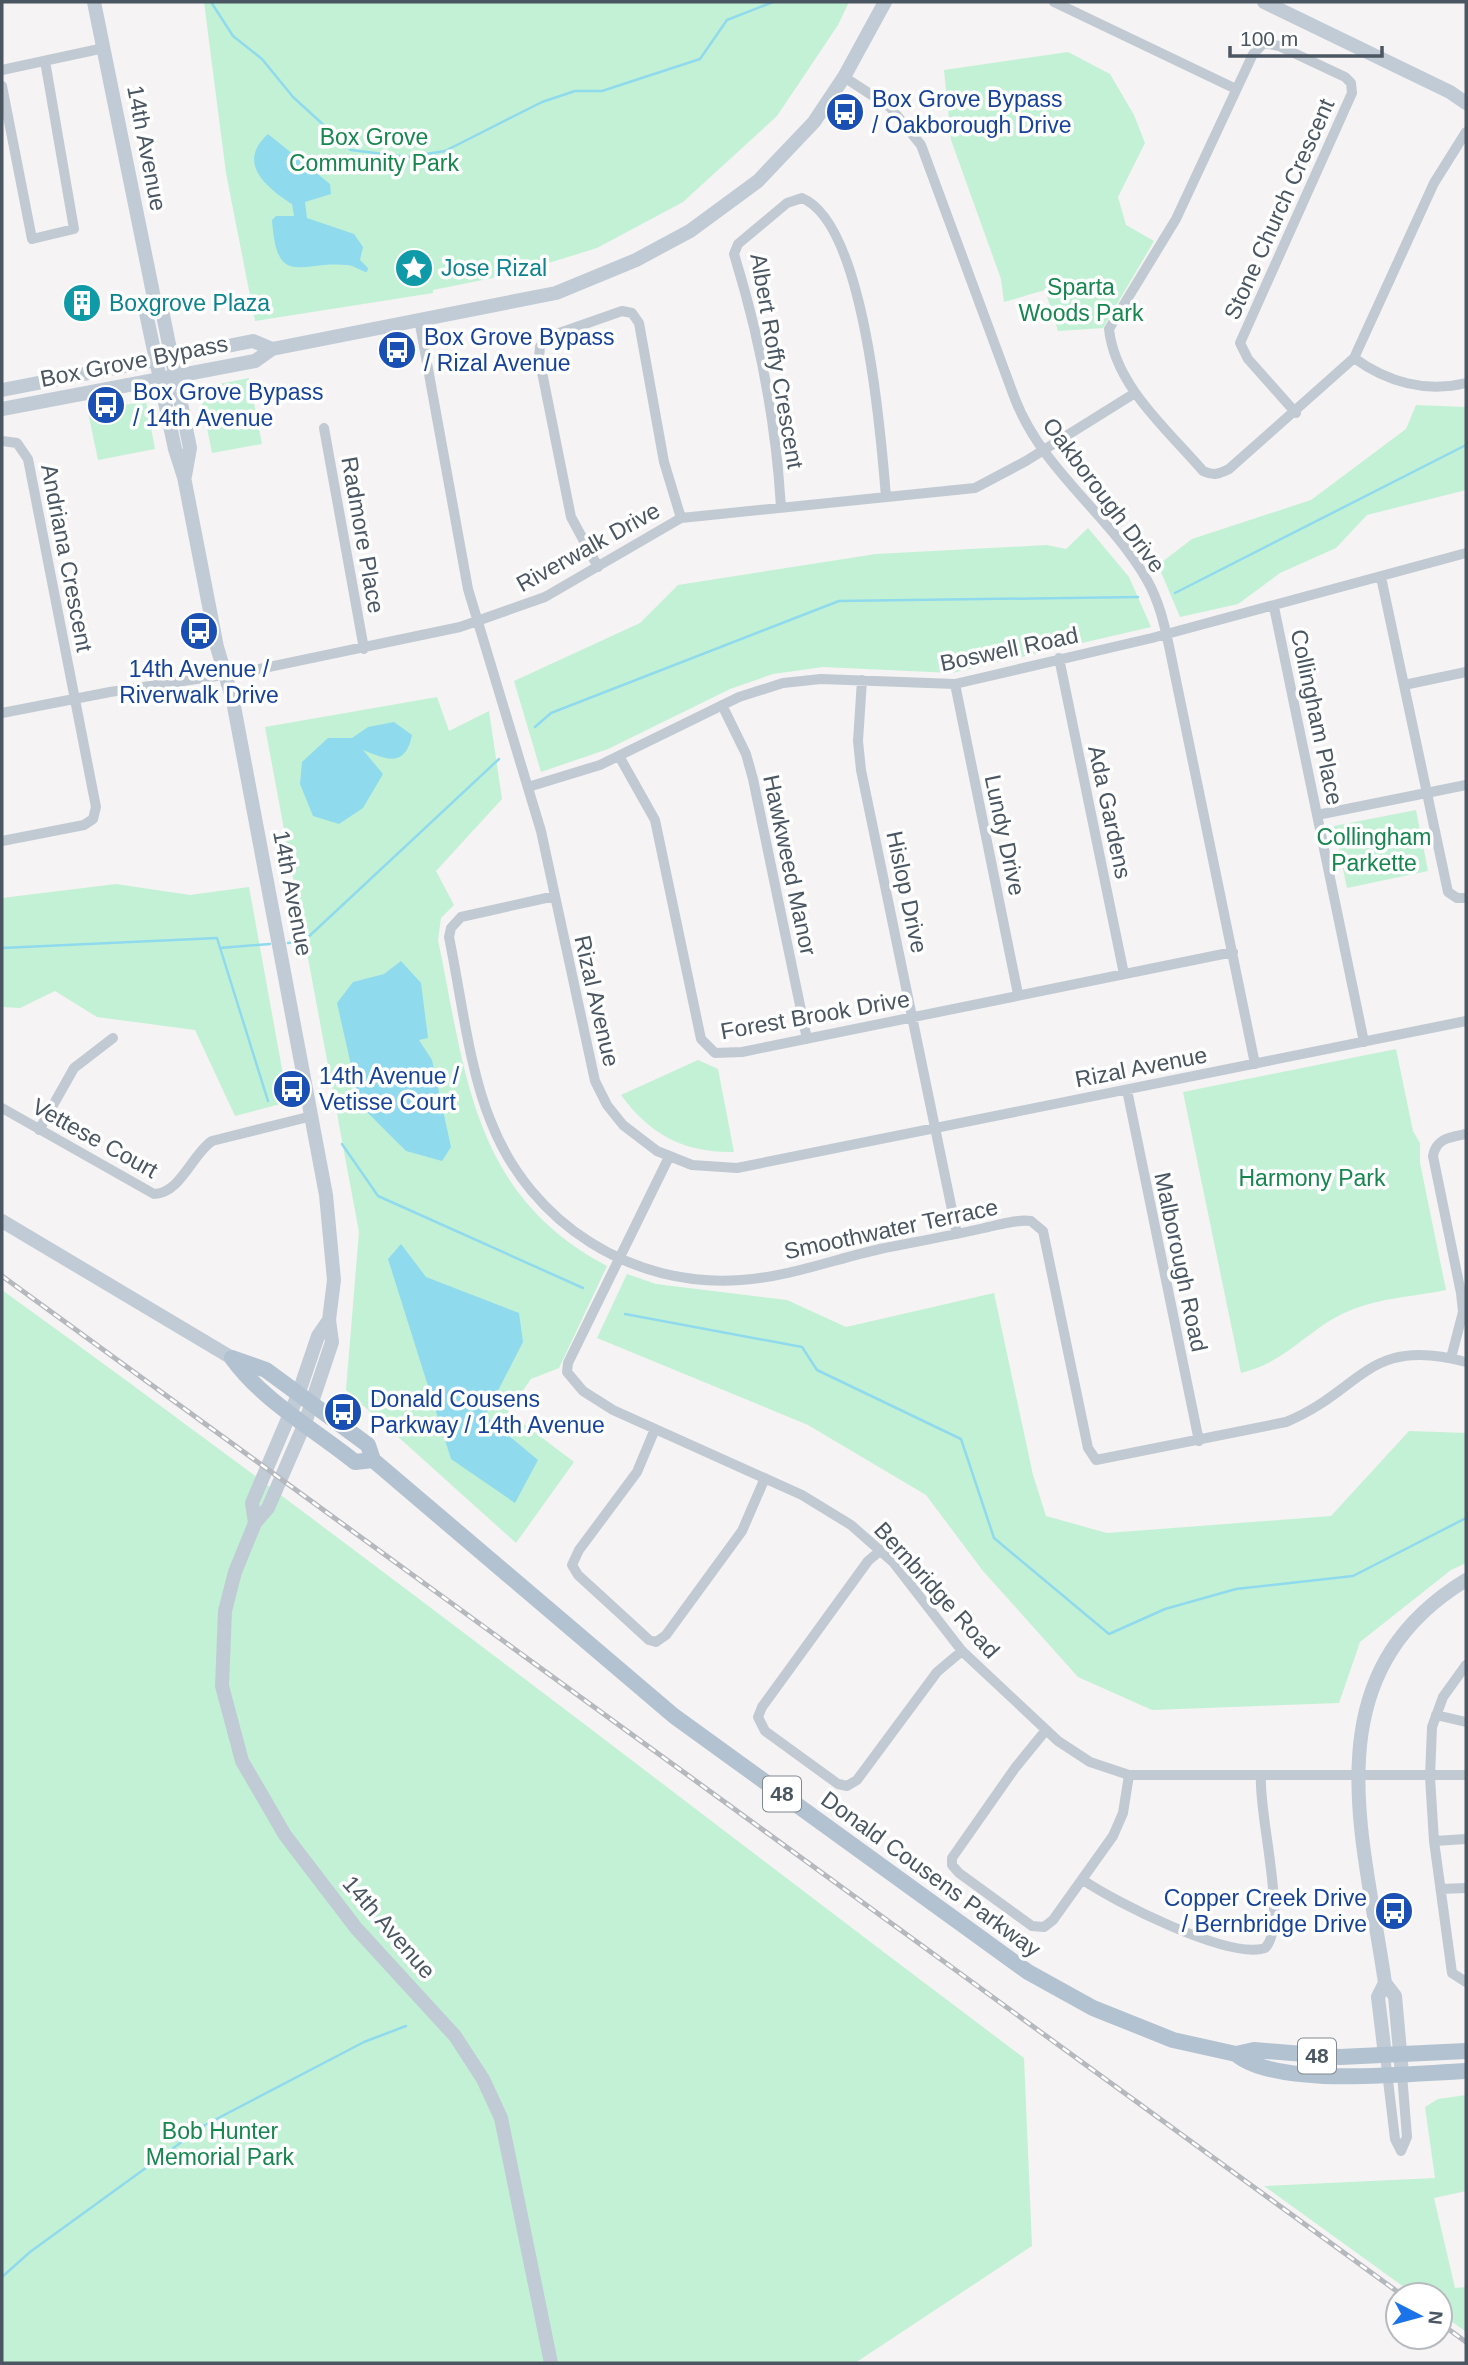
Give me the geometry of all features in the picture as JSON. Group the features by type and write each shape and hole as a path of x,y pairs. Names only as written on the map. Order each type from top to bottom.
{"main road":[{"name":"14th Avenue","path":"94,2 155,303 162,310 191,447 184,477"},
{"name":"Box Grove Bypass","path":"2,409 255,361 272,349 556,293 636,260 690,230 765,174 814,122 844,77 885,2"},
{"path":"1264,2 1466,103"},
{"name":"14th Avenue","path":"155,303 146,313 174,449 184,477 216,647 236,714 326,1195 334,1280 329,1320 332,1342 312,1405 268,1508 255,1523 236,1572 225,1611 221,1649 222,1686 242,1762 285,1835 356,1928 455,2036 483,2079 501,2118 551,2363"},
{"name":"Box Grove Bypass","path":"2,390 253,341 272,349"},
{"name":"Donald Cousens Parkway","path":"2,1221 232,1358 266,1370 368,1446 373,1460 674,1716 1028,1972 1093,2008 1173,2040 1236,2054 1255,2050 1340,2057 1466,2051"},
{"name":"14th Avenue","path":"255,1523 252,1503 298,1395 318,1336 329,1320"},
{"name":"Donald Cousens Parkway","path":"232,1358 242,1371 290,1412 355,1462 373,1460"},
{"path":"1394,2074 1392,2055 1395,1996 1385,1983 1361,1828 1357,1776 1364,1719 1386,1663 1422,1616 1466,1580"},
{"name":"Donald Cousens Parkway","path":"1236,2054 1248,2064 1294,2073 1394,2074 1466,2071"}],"street":[{"path":"1054,2 1236,89"},
{"name":"Stone Church Crescent","path":"1296,413 1248,359 1240,343 1352,93 1351,83 1345,77 1290,51 1264,43 1253,54 1177,219 1109,330 1116,357 1135,393 1203,471 1210,475 1219,475 1229,469 1296,413 1354,358 1434,183 1466,132"},
{"path":"2,70 104,48"},
{"path":"2,86 32,239 74,229 45,61"},
{"name":"Oakborough Drive","path":"844,77 890,107 921,145 1018,408 1042,451 1139,568 1157,599 1255,1064"},
{"name":"Albert Roffy Crescent","path":"781,507 765,387 751,317 734,254 738,244 787,203 802,198 816,207 829,224 839,242 856,290 873,377 886,497"},
{"path":"598,567 576,529 567,501 539,357 545,338 622,311 632,313 639,323 664,461 681,518"},
{"name":"Rizal Avenue","path":"419,319 461,559 528,788 555,896 587,1053 598,1087 622,1125 642,1142 669,1157 704,1168 737,1168 1466,1021"},
{"path":"1354,358 1410,385 1436,387 1466,383"},
{"name":"Riverwalk Drive","path":"2,713 364,649 477,621 532,603 681,518 975,488 1042,451 1135,393"},
{"name":"Radmore Place","path":"324,428 364,649"},
{"name":"Andriana Crescent","path":"2,441 17,443 28,458 96,807 93,818 77,827 2,841"},
{"name":"Boswell Road","path":"528,788 619,756 722,705 783,683 821,679 955,684 1275,607 1466,553"},
{"path":"1381,578 1448,892 1457,898 1466,898"},
{"name":"Collingham Place","path":"1275,607 1364,1042"},
{"name":"Ada Gardens","path":"1059,658 1124,974"},
{"path":"1404,685 1466,672"},
{"name":"Hislop Drive","path":"862,680 859,757 957,1234"},
{"name":"Lundy Drive","path":"955,684 1018,994"},
{"name":"Hawkweed Manor","path":"722,705 746,754 753,779 807,1039"},
{"name":"Forest Brook Drive","path":"619,756 655,820 704,1045 721,1055 1233,952"},
{"path":"1317,815 1466,785"},
{"name":"Smoothwater Terrace","path":"555,896 461,917 451,928 449,937 483,1101 502,1149 526,1185 560,1222 595,1246 619,1258 672,1276 701,1280 743,1280 1024,1220 1036,1224 1043,1231 1091,1456 1096,1460 1110,1460 1274,1426 1297,1418 1364,1370 1387,1360 1419,1354 1466,1362"},
{"path":"39,1130 74,1068 113,1038"},
{"name":"Malborough Road","path":"1127,1090 1199,1441"},
{"name":"Vettese Court","path":"2,1108 155,1194 163,1194 172,1189 201,1148 212,1141 312,1116"},
{"path":"1451,1358 1462,1312 1461,1293 1433,1156 1435,1149 1446,1138 1466,1134"},
{"name":"Bernbridge Road","path":"669,1157 568,1363 567,1372 573,1382 594,1399 832,1512 881,1550 922,1597 962,1651 1046,1730 1084,1759 1129,1774 1466,1776"},
{"path":"655,1429 637,1472 585,1540 572,1565 578,1575 649,1640 656,1642 666,1635 734,1544 765,1478"},
{"path":"881,1550 869,1561 762,1707 758,1717 765,1731 838,1784 847,1786 857,1780 937,1672 962,1651"},
{"path":"1466,1665 1443,1697 1432,1727 1430,1777 1434,1841 1452,1973 1466,1982"},
{"path":"1436,1715 1466,1721"},
{"path":"1046,1730 958,1846 952,1858 952,1865 1032,1926 1044,1927 1053,1920 1083,1880 1119,1823 1129,1774"},
{"path":"1083,1880 1109,1898 1175,1927 1244,1949 1265,1948 1272,1940 1276,1915 1261,1814 1261,1776"},
{"path":"1434,1841 1466,1839"},
{"path":"1441,1889 1466,1888"},
{"path":"1394,2074 1408,2137 1401,2151 1395,2139 1394,2074"}],"green space":[{"name":"Box Grove Community Park","path":"204,2 849,2 838,25 777,116 683,202 597,248 513,274 433,290 433,293 255,321 226,173"},
{"name":"Sparta Woods Park","path":"1068,52 1110,74 1134,115 1145,143 1118,197 1126,225 1154,241 1103,328 1058,331 1045,290 1004,302 1001,279 951,140 944,70"},
{"path":"249,378 262,444 212,453 199,388"},
{"path":"146,401 155,449 98,460 88,412"},
{"path":"1416,405 1466,407 1466,490 1367,515 1336,548 1280,573 1238,604 1180,617 1158,565 1192,539 1311,500 1406,429"},
{"path":"1088,528 1129,577 1151,627 952,673 823,667 773,674 730,689 608,749 541,772 514,681 640,623 678,585 876,554 1047,545 1066,549"},
{"path":"437,697 449,731 489,711 502,799 436,871 454,905 441,918 438,940 468,1083 482,1127 502,1167 528,1204 562,1237 607,1266 559,1368 531,1379 508,1412 574,1462 516,1543 346,1390 359,1232 265,727"},
{"name":"Collingham Parkette","path":"1416,810 1428,871 1347,888 1334,826"},
{"path":"116,884 190,895 249,887 288,1102 235,1116 195,1030 97,1017 55,991 20,1008 2,1007 2,898"},
{"name":"Harmony Park","path":"1396,1049 1413,1131 1420,1143 1420,1163 1446,1290 1380,1301 1342,1314 1283,1355 1241,1373 1183,1092"},
{"path":"698,1060 718,1069 734,1152 700,1149 670,1139 644,1121 621,1095"},
{"path":"627,1274 656,1284 787,1300 846,1327 994,1293 1033,1475 1046,1516 1107,1533 1331,1516 1409,1431 1466,1433 1466,1563 1451,1570 1360,1642 1339,1703 1152,1710 1078,1677 983,1571 926,1495 808,1425 597,1338"},
{"name":"Bob Hunter Memorial Park","path":"2,1290 388,1575 1024,2058 1032,2246 855,2363 2,2363"},
{"path":"1466,2095 1466,2191 1434,2198 1453,2281 1396,2281 1264,2186 1435,2178 1425,2107 1438,2099"},
{"path":"1454,2284 1455,2288 1466,2287 1466,2332 1454,2323"}],"water":[{"path":"268,134 330,184 331,194 305,202 307,218 354,234 363,247 360,260 368,268 367,272 347,265 294,267 286,264 279,256 272,220 276,216 294,216 292,204 258,174 255,155"},
{"path":"394,722 412,735 409,746 405,753 394,759 363,750 383,774 363,808 339,824 313,816 300,784 302,762 328,738 352,738 368,727"},
{"path":"401,961 421,983 428,1038 419,1040 432,1060 451,1147 442,1161 406,1151 360,1105 337,1003 353,982 384,974"},
{"path":"401,1244 426,1277 519,1313 523,1342 485,1416 538,1460 515,1503 451,1459 388,1259"}],"waterway":[{"path":"211,2 233,36 262,59 293,97 351,150 408,157 445,151 542,102 575,91 602,91 700,59 727,20 773,2"},
{"path":"1175,593 1466,445"},
{"path":"535,727 551,713 839,601 1138,597"},
{"path":"288,943 304,941 499,759"},
{"path":"2,948 217,938 268,1101"},
{"path":"220,948 270,944"},
{"path":"342,1144 378,1196 583,1288"},
{"path":"625,1314 802,1347 817,1370 961,1439 994,1538 1109,1634 1165,1609 1236,1589 1353,1576 1466,1518"},
{"path":"2,2277 30,2252 205,2125 364,2042 406,2026"}],"railway":[{"path":"2,1276 1384,2282"},
{"path":"1454,2333 1466,2342"}],"place":[{"name":"Box Grove Bypass / Oakborough Drive","path":"845,112"},
{"name":"Jose Rizal","path":"414,268"},
{"name":"Boxgrove Plaza","path":"82,303"},
{"name":"Box Grove Bypass / Rizal Avenue","path":"397,350"},
{"name":"Box Grove Bypass / 14th Avenue","path":"106,405"},
{"name":"14th Avenue / Riverwalk Drive","path":"199,631"},
{"name":"14th Avenue / Vetisse Court","path":"292,1089"},
{"name":"Donald Cousens Parkway / 14th Avenue","path":"343,1412"},
{"name":"Copper Creek Drive / Bernbridge Drive","path":"1394,1911"}]}
